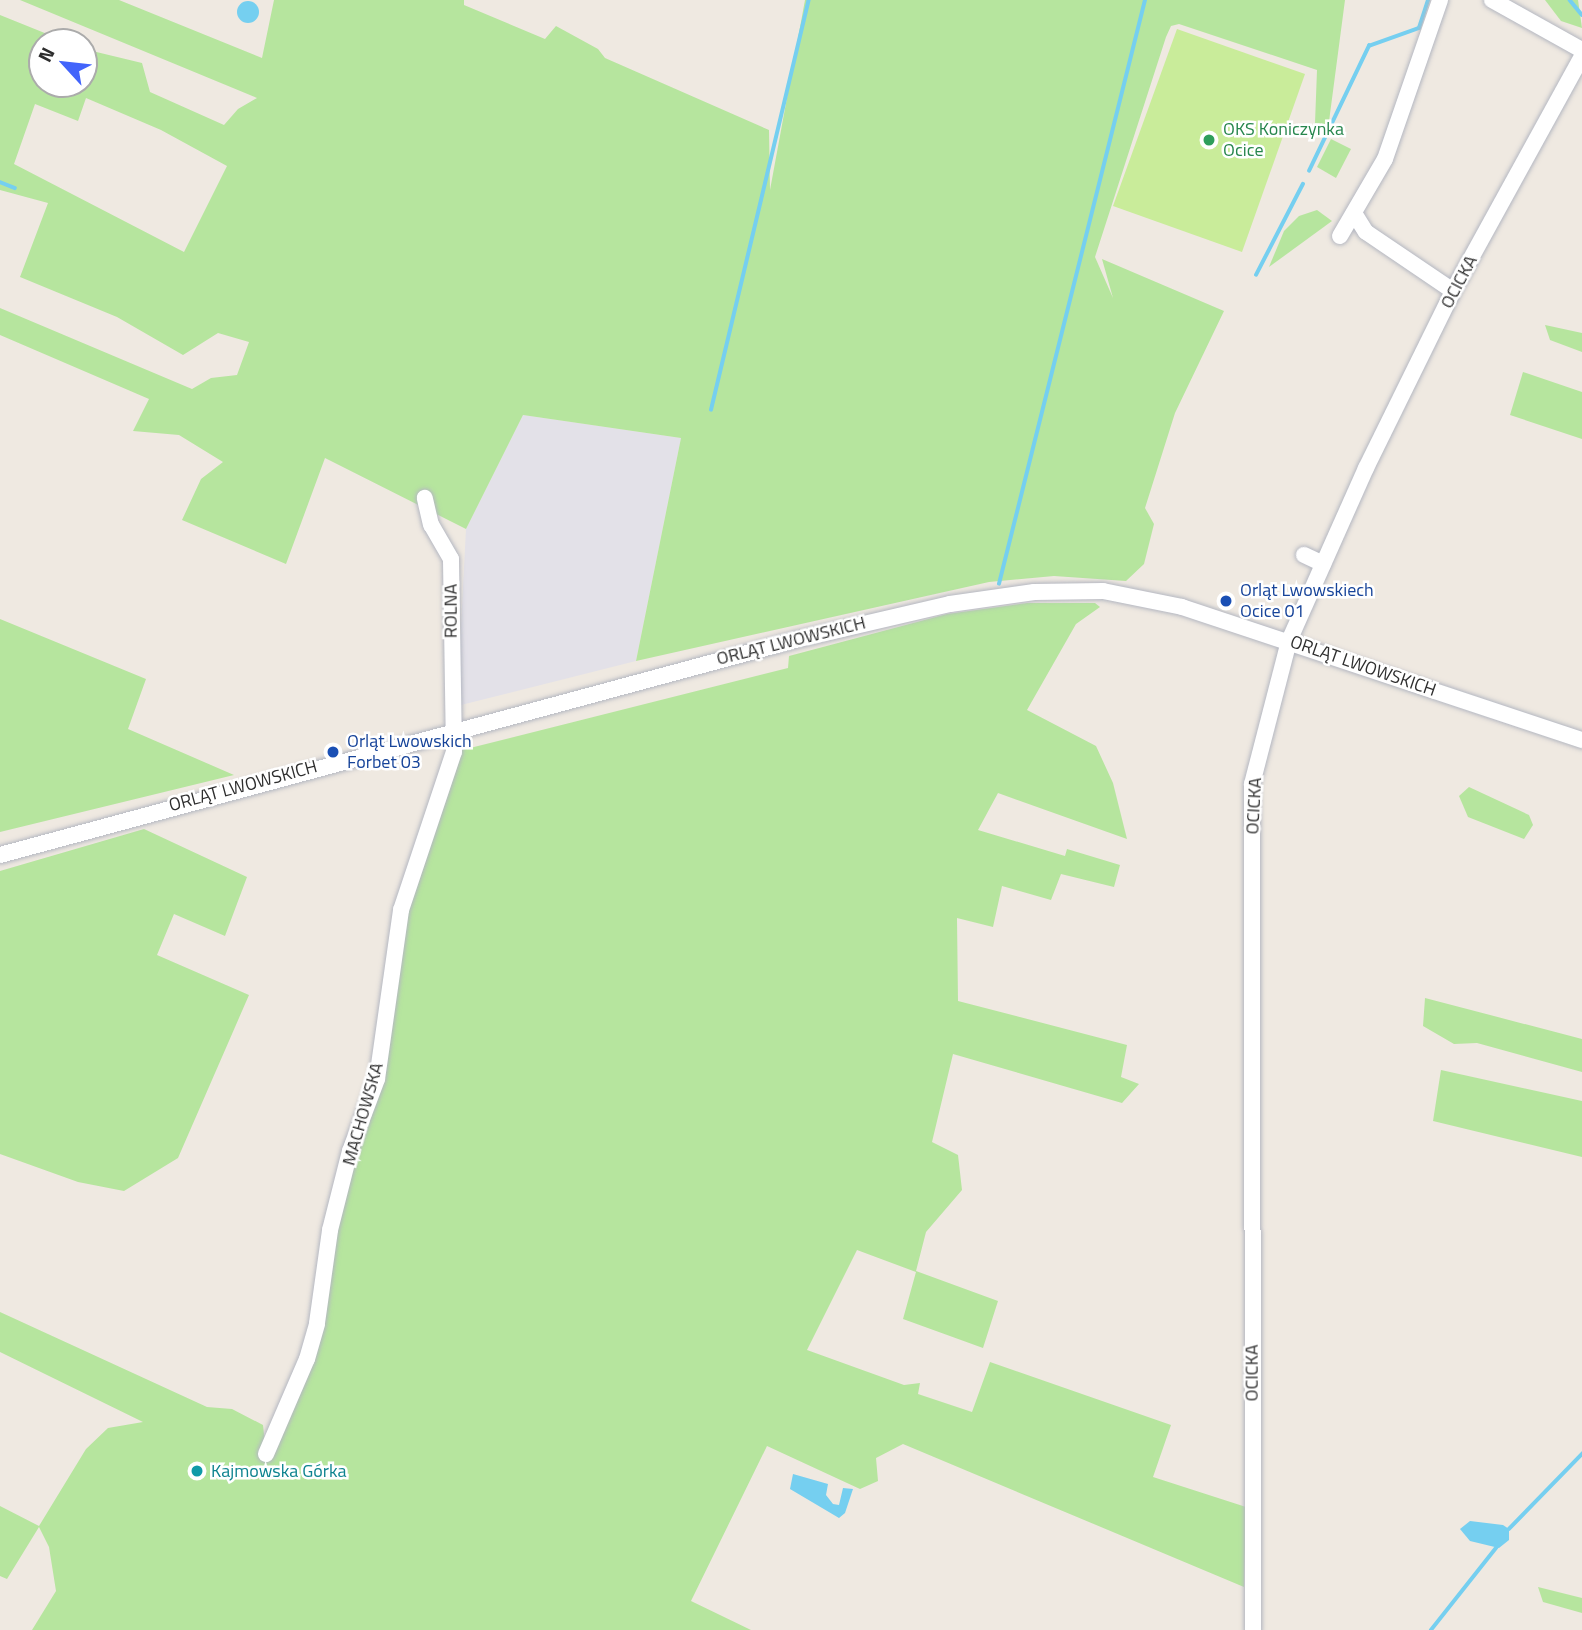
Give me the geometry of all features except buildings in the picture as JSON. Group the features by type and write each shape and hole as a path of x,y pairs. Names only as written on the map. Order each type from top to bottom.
{"street":[{"path":"1340,236 1397,130 1440,0"},
{"path":"1492,0 1582,53"},
{"name":"OCICKA","path":"1253,1630 1252,784 1289,642 1322,564 1453,290 1582,53"},
{"path":"1354,213 1366,232 1453,290"},
{"name":"ROLNA","path":"425,498 431,525 451,559 451,730"},
{"path":"1304,555 1322,564"},
{"name":"ORLĄT LWOWSKICH","path":"0,855 451,730 829,631 1034,592 1103,592 1140,597 1289,642 1582,740"},
{"name":"MACHOWSKA","path":"266,1454 307,1359 317,1323 330,1230 350,1151 377,1079 401,909 454,752 451,730"}],"shaded area":[{"path":"523,415 681,438 636,661 457,706 466,529"}],"green space":[{"path":"20,0 119,0 262,58 274,0 464,0 464,5 545,39 556,26 598,49 605,58 769,130 770,190 805,0 1345,0 1328,129 1315,123 1317,70 1179,24 1171,26 1166,37 1095,257 1113,298 1102,259 1224,311 1175,413 1145,508 1154,524 1144,564 1126,581 1054,576 989,582 636,661 681,438 523,415 466,529 325,458 286,564 182,520 201,479 223,462 179,435 133,431 149,399 0,335 0,308 192,389 211,378 237,375 249,342 218,333 183,355 117,317 20,277 48,203 0,190 0,15 32,28 28,28 28,98 86,98 98,98 98,52 142,63 150,92 224,125 238,109 257,98 98,32 98,28 88,28","holes":["86,98 161,130 227,166 184,252 14,164 35,104 78,121"]},
{"path":"1545,0 1578,0 1582,28 1561,21"},
{"name":"OKS Koniczynka Ocice","path":"1177,29 1305,74 1242,252 1113,206"},
{"path":"1331,139 1351,149 1336,178 1317,167"},
{"path":"1317,210 1332,221 1269,267 1284,231 1299,216"},
{"path":"1545,325 1582,333 1582,352 1550,340"},
{"path":"1523,372 1582,392 1582,439 1510,415"},
{"path":"1027,603 1095,603 1100,607 1076,624 1027,710 1096,746 1113,783 1127,839 998,793 978,830 1065,856 1067,849 1120,865 1114,887 1061,874 1051,900 1002,886 993,927 957,918 958,1001 1127,1045 1121,1077 1139,1084 1122,1103 953,1054 932,1142 958,1155 962,1190 926,1232 916,1271 998,1301 983,1348 903,1319 916,1272 857,1250 807,1350 904,1385 920,1383 918,1394 972,1412 990,1362 1171,1425 1153,1477 1246,1507 1244,1587 903,1444 876,1458 878,1481 860,1489 767,1446 691,1601 751,1630 32,1630 56,1591 49,1547 39,1527 7,1579 0,1576 0,1506 39,1526 86,1449 108,1428 143,1422 0,1352 0,1312 207,1407 232,1409 263,1425 266,1452 301,1372 330,1230 377,1079 401,910 454,752 788,668 789,656 947,614"},
{"path":"0,619 146,679 128,729 234,775 0,832"},
{"path":"1469,787 1529,815 1533,825 1524,839 1468,817 1459,796"},
{"path":"144,829 247,877 225,936 174,914 157,955 249,995 178,1158 124,1191 78,1182 0,1154 0,871"},
{"path":"1425,998 1582,1039 1582,1072 1477,1043 1454,1044 1423,1026"},
{"path":"1441,1070 1582,1101 1582,1157 1433,1121"},
{"path":"1538,1587 1582,1598 1582,1613 1543,1602"}],"water":[{"path":"248,1 256,4 259,12 256,20 248,23 240,20 237,12 240,4"},
{"path":"793,1474 828,1484 826,1495 833,1504 839,1505 843,1488 853,1489 845,1513 839,1518 790,1489"},
{"path":"1470,1521 1503,1525 1509,1529 1509,1540 1499,1548 1470,1541 1460,1529"}],"waterway":[{"path":"711,410 809,0"},
{"path":"999,584 1145,0"},
{"path":"1309,171 1369,46 1419,28 1428,0"},
{"path":"1570,0 1582,15"},
{"path":"0,182 15,188"},
{"path":"1256,275 1303,184"},
{"path":"1509,1529 1582,1454"},
{"path":"1431,1630 1496,1548"}],"place":[{"name":"OKS Koniczynka Ocice","path":"1209,140"},
{"name":"Orląt Lwowskiech Ocice 01","path":"1226,601"},
{"name":"Orląt Lwowskich Forbet 03","path":"333,752"},
{"name":"Kajmowska Górka","path":"197,1471"}]}
